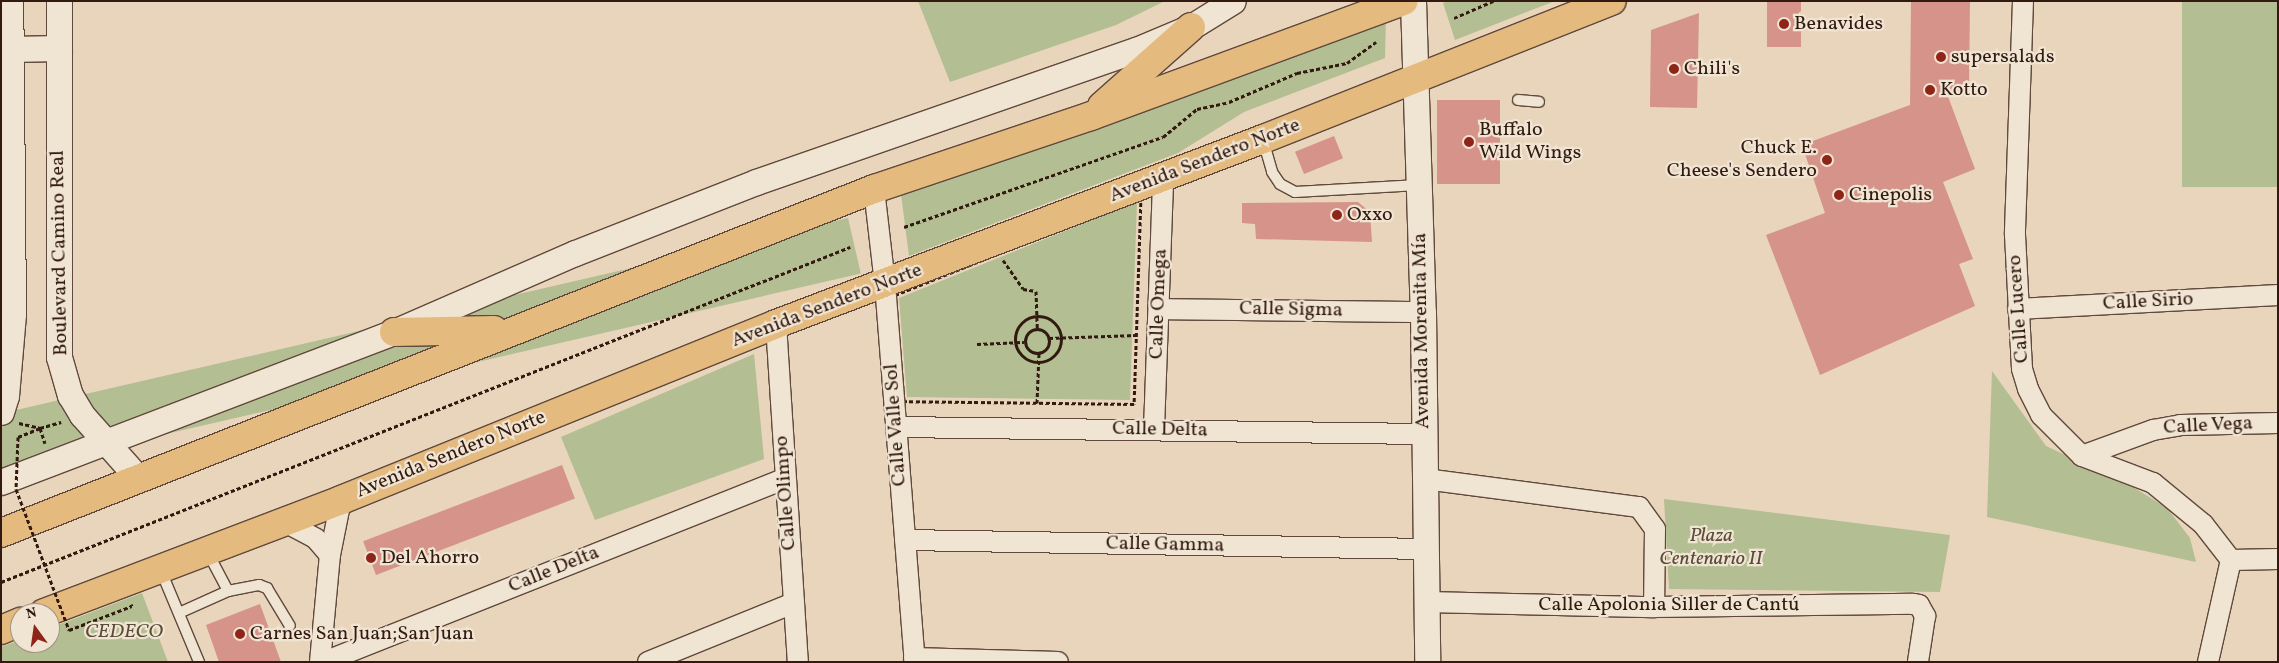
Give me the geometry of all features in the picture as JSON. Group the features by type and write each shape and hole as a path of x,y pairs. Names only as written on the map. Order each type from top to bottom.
{"main road":[{"path":"1,533 510,330 874,189 1091,116 1404,1"},
{"name":"Avenida Sendero Norte","path":"60,607 281,520 341,500 776,324 1163,178 1612,1"},
{"path":"1091,116 1191,28"},
{"path":"394,332 510,330"}],"street":[{"path":"5,416 13,314 10,1"},
{"name":"Boulevard Camino Real","path":"59,1 59,357 70,395 82,415 139,479"},
{"path":"1,482 394,332 575,254 756,182 1085,70 1191,28 1233,1"},
{"name":"Avenida Morenita Mía","path":"1413,1 1423,312 1424,549 1427,662"},
{"name":"Calle Lucero","path":"2023,1 2015,235 2022,369 2028,389 2042,415 2082,456 2153,483 2203,524 2231,560"},
{"path":"10,49 59,48"},
{"name":"Calle Omega","path":"1154,430 1163,178"},
{"name":"Calle Valle Sol","path":"874,189 885,284 914,660"},
{"name":"Calle Sirio","path":"2018,309 2278,295"},
{"name":"Calle Sigma","path":"1159,309 1423,312"},
{"name":"Calle Olimpo","path":"776,324 798,662"},
{"name":"Calle Vega","path":"2082,456 2153,430 2180,425 2278,423"},
{"name":"Calle Delta","path":"897,427 1424,434"},
{"name":"Calle Delta","path":"324,662 785,479"},
{"path":"1425,480 1639,508 1655,529 1654,607"},
{"path":"320,662 330,556 341,500"},
{"path":"281,520 316,539 330,556"},
{"name":"Calle Gamma","path":"905,540 1424,549"},
{"path":"2208,662 2231,560 2278,559"},
{"name":"Calle Apolonia Siller de Cantú","path":"1426,602 1654,607 1913,604 1919,605 1925,616 1918,662"},
{"path":"648,662 794,603"},
{"path":"914,660 1058,662"}],"lane":[{"path":"1518,100 1539,102"},
{"path":"1262,139 1272,172 1280,184 1295,192 1420,185"},
{"path":"207,549 228,591"},
{"path":"160,567 199,662"},
{"path":"179,613 228,591 248,585 267,588 290,626"}],"path":[{"path":"1454,18 1492,1"},
{"path":"904,227 1163,137 1197,109 1229,102 1297,72 1347,63 1376,42"},
{"path":"1141,196 1137,335 1134,404 904,401 895,295 1141,196"},
{"path":"1,582 850,247"},
{"path":"1000,253 1016,282 1023,289 1036,291 1037,328"},
{"path":"1038,316 1053,321 1061,338 1053,358 1038,363 1024,358 1014,342 1018,326 1038,316"},
{"path":"1037,328 1049,338 1137,335"},
{"path":"1037,328 1026,334 1024,342 1028,349 1039,353"},
{"path":"1037,403 1039,353 1048,346 1049,338"},
{"path":"977,344 1024,342"},
{"path":"82,415 18,437 16,489 69,630 132,606"},
{"path":"5,416 40,428"},
{"path":"40,428 52,462"}],"green space":[{"path":"918,1 1165,1 1116,25 950,82"},
{"path":"1448,1 1555,1 1455,40 1443,3"},
{"path":"2182,1 2278,1 2278,187 2182,187"},
{"path":"1386,16 1385,58 1244,112 1178,153 909,256 901,194"},
{"path":"1137,202 1130,400 907,397 899,298"},
{"path":"848,218 861,274 1,472 1,414"},
{"path":"754,354 764,459 595,520 561,437"},
{"path":"1992,371 2046,446 2128,484 2167,508 2190,538 2196,562 1987,517"},
{"name":"Plaza Centenario II","path":"1664,499 1950,535 1940,592 1669,589"},
{"name":"CEDECO","path":"142,593 168,662 1,662 1,647 10,644 10,653 60,653 60,624"}],"building":[{"name":"Benavides","path":"1767,1 1801,1 1801,47 1767,47"},
{"path":"1911,1 1970,1 1969,92 1946,91 1975,169 1943,182 1973,259 1959,264 1975,306 1820,375 1766,235 1825,213 1802,145 1910,105"},
{"name":"Chili's","path":"1699,13 1697,108 1650,107 1651,30"},
{"name":"Buffalo Wild Wings","path":"1437,100 1500,100 1500,184 1437,184"},
{"name":"Oxxo","path":"1334,136 1343,158 1304,174 1295,152"},
{"path":"1358,202 1370,212 1372,242 1256,239 1255,224 1242,223 1242,203"},
{"path":"562,465 575,499 376,575 363,541"},
{"name":"Carnes San Juan;San Juan","path":"260,604 281,662 219,662 206,625"}],"place":[{"name":"Benavides","path":"1784,24"},
{"name":"supersalads","path":"1941,57"},
{"name":"Chili's","path":"1674,69"},
{"name":"Kotto","path":"1930,90"},
{"name":"Buffalo Wild Wings","path":"1469,142"},
{"name":"Chuck E. Cheese's Sendero","path":"1827,160"},
{"name":"Cinepolis","path":"1839,195"},
{"name":"Oxxo","path":"1337,215"},
{"name":"Del Ahorro","path":"371,558"},
{"name":"Carnes San Juan;San Juan","path":"240,634"}]}
